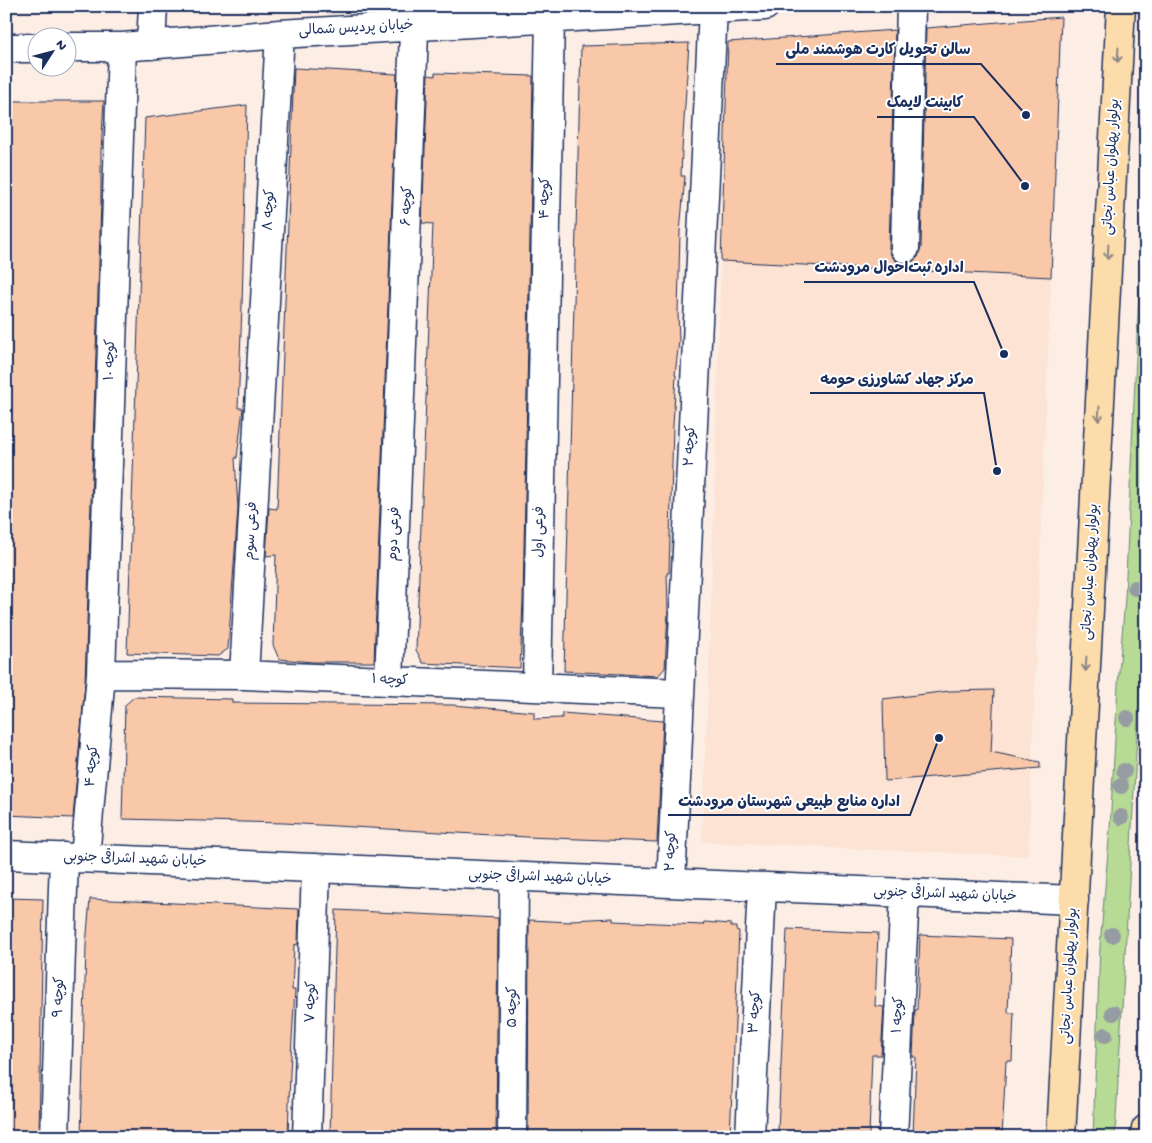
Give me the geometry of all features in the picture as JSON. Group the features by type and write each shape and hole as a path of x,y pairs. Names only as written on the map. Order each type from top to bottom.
{"main road":[{"name":"بولوار پهلوان عباس نجاتی","path":"1061,1137 1120,6"},
{"path":"1145,1137 1146,1129"}],"street":[{"path":"151,45 153,6"},
{"name":"خیابان پردیس شمالی","path":"78,48 122,47 280,34 415,16 550,18 682,8 713,9 765,6"},
{"path":"905,248 911,6"},
{"name":"کوچه ۲","path":"671,883 713,9"},
{"name":"کوچه ۶","path":"401,386 415,16"},
{"name":"کوچه ۴","path":"543,378 550,18"},
{"name":"کوچه ۸","path":"260,386 280,34"},
{"name":"کوچه ۱۰","path":"101,674 122,47"},
{"path":"6,48 28,48"},
{"name":"فرعی اول","path":"536,687 543,378"},
{"name":"فرعی سوم","path":"244,675 260,386"},
{"name":"فرعی دوم","path":"388,681 401,386"},
{"name":"کوچه ۴","path":"75,857 101,674"},
{"name":"کوچه ۱","path":"101,674 244,675 679,693"},
{"name":"خیابان شهید اشراقی جنوبی","path":"6,855 1074,900"},
{"name":"کوچه ۹","path":"56,1137 75,857"},
{"name":"کوچه ۷","path":"307,1137 316,868"},
{"name":"کوچه ۵","path":"512,1137 514,877"},
{"name":"کوچه ۳","path":"750,1137 762,887"},
{"name":"کوچه ۱","path":"894,1137 905,893"}],"shaded area":[{"path":"721,261 1051,277 1028,856 702,842"}],"green space":[{"path":"1146,139 1146,572 1115,1137 1093,1137 1100,946 1110,828 1125,598"}],"building":[{"path":"1061,17 1051,277 721,261 728,42 895,30 889,248 891,255 896,261 905,264 918,257 921,248 926,28"},
{"path":"689,43 681,176 685,176 680,232 679,341 675,375 665,668 658,676 564,671 581,46"},
{"path":"294,68 397,74 374,662 313,662 279,659 273,645 276,555 266,556 269,508 277,509"},
{"path":"435,73 533,76 523,601 520,668 423,663 416,650 433,224 422,223 428,75 435,76"},
{"path":"6,101 104,101 85,683 73,818 6,815"},
{"path":"247,105 238,408 243,408 237,458 235,458 238,508 228,649 218,656 127,653 145,118"},
{"path":"994,690 991,752 1040,762 1040,768 885,781 883,699 950,691"},
{"path":"134,697 232,699 232,703 453,705 534,712 534,719 562,718 562,713 663,721 657,842 527,837 284,823 122,819 125,705"},
{"path":"6,898 43,899 39,1137 6,1137"},
{"path":"90,899 299,909 298,944 294,945 292,990 295,990 288,1137 81,1137 86,945"},
{"path":"336,910 498,918 496,1137 330,1137"},
{"path":"613,918 613,921 703,925 704,922 731,924 731,927 736,927 736,930 739,931 730,1137 528,1137 529,920 571,922 571,920"},
{"path":"787,929 878,933 875,1006 884,1007 881,1055 872,1055 869,1135 778,1131"},
{"path":"920,935 1011,939 1008,1013 1014,1013 1012,1061 1006,1061 1002,1137 913,1136 916,1057 913,1057"}],"place":[{"name":"سالن تحویل کارت هوشمند ملی","path":"1026,115"},
{"name":"کابینت لایمک","path":"1025,186"},
{"name":"اداره ثبت‌احوال مرودشت","path":"1004,354"},
{"name":"مرکز جهاد کشاورزی حومه","path":"997,471"},
{"name":"اداره منابع طبیعی شهرستان مرودشت","path":"939,738"}]}
